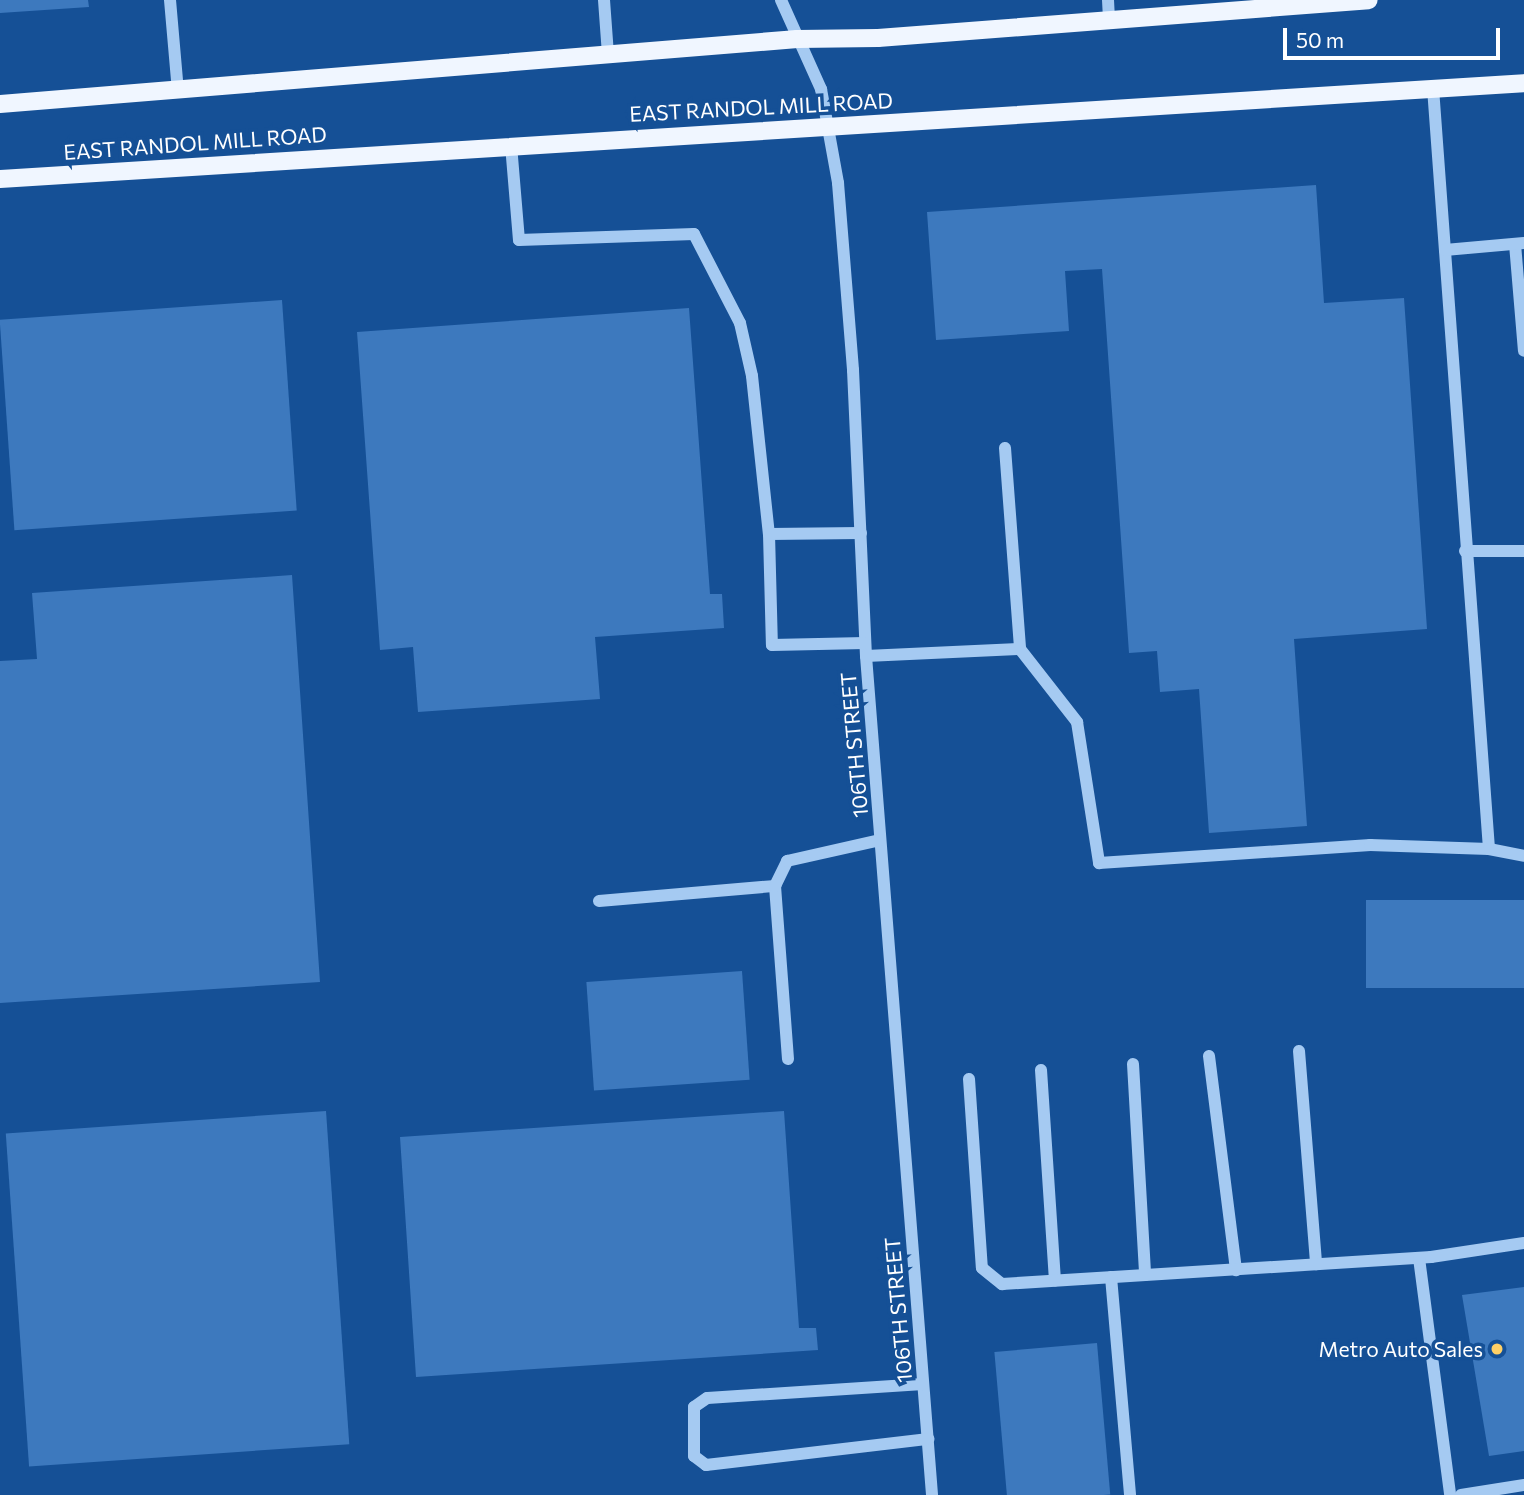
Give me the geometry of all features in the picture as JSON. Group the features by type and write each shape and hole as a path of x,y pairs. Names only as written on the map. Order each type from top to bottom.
{"main road":[{"path":"0,104 797,38 878,38 1109,20 1280,3 1369,0"},
{"name":"EAST RANDOL MILL ROAD","path":"0,179 1524,83"}],"street":[{"path":"170,0 178,91"},
{"path":"604,0 608,55"},
{"name":"106TH STREET","path":"781,0 821,89 838,183 866,649 932,1495"},
{"path":"1108,0 1109,20"},
{"path":"1433,89 1489,849"},
{"path":"511,145 519,240 694,234 740,323 752,376 769,534 772,645 866,649 1020,649"},
{"path":"1445,250 1520,243 1524,351"},
{"path":"1004,448 1020,649 1077,722 1099,863 1370,845 1489,849 1524,856"},
{"path":"769,534 861,533"},
{"path":"1465,551 1524,551"},
{"path":"788,1059 775,886 788,861 880,840"},
{"path":"599,901 775,886"},
{"path":"1299,1051 1316,1265"},
{"path":"1209,1056 1236,1270"},
{"path":"1133,1064 1146,1275"},
{"path":"1041,1070 1055,1281"},
{"path":"969,1079 982,1268 1002,1284 1419,1258 1524,1243"},
{"path":"1419,1258 1450,1495"},
{"path":"1111,1277 1130,1495"},
{"path":"923,1384 707,1398 694,1407 694,1456 706,1465 928,1439"},
{"path":"1461,1495 1524,1485"}],"building":[{"path":"0,0 88,0 89,7 0,13"},
{"path":"1316,185 1324,303 1404,298 1427,629 1294,639 1307,826 1209,833 1199,689 1160,692 1157,651 1129,653 1102,269 1065,271 1069,331 936,340 927,212"},
{"path":"282,300 297,510 14,530 0,320"},
{"path":"689,308 710,594 722,594 724,628 595,637 600,699 418,712 413,647 380,650 357,332"},
{"path":"292,575 320,982 0,1003 0,661 37,659 32,593"},
{"path":"1366,900 1524,900 1524,988 1366,988"},
{"path":"742,971 750,1080 594,1091 586,982"},
{"path":"326,1111 349,1444 29,1467 6,1133"},
{"path":"784,1111 799,1328 816,1328 818,1350 416,1377 400,1137"},
{"name":"Metro Auto Sales","path":"1524,1287 1524,1451 1489,1456 1462,1295"},
{"path":"1097,1343 1110,1494 1007,1495 994,1352"}],"place":[{"name":"Metro Auto Sales","path":"1497,1349"}]}
